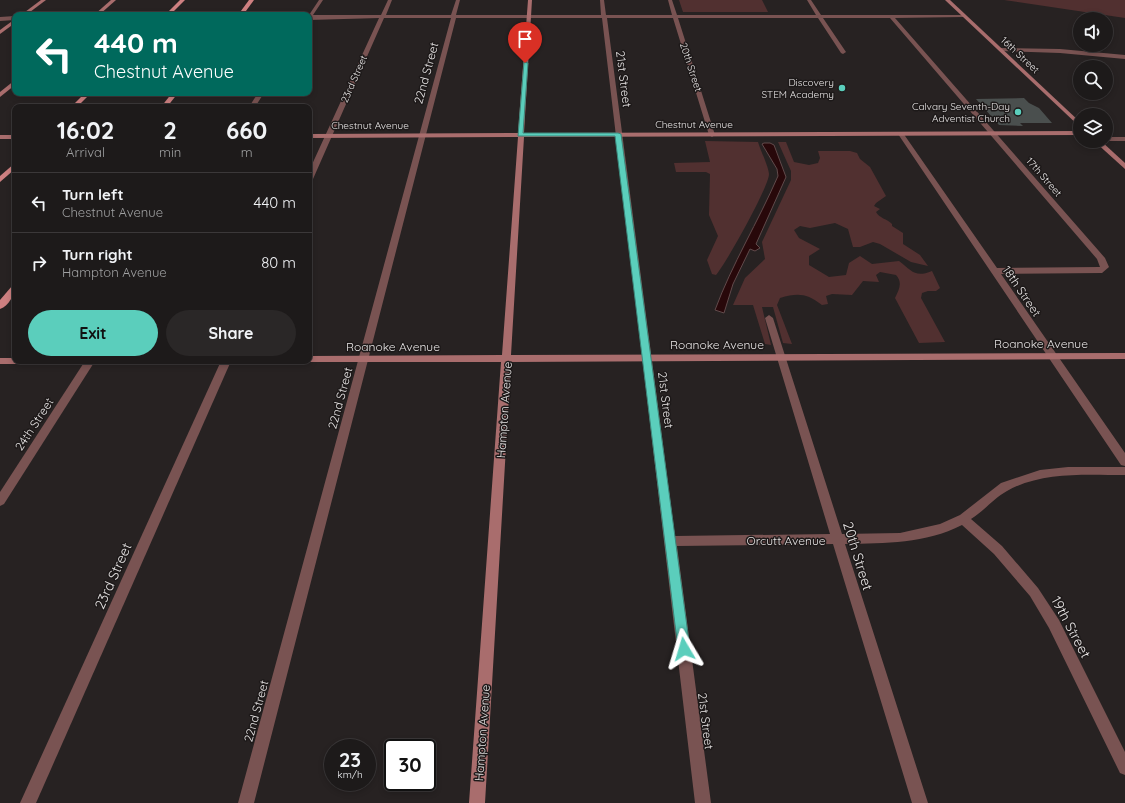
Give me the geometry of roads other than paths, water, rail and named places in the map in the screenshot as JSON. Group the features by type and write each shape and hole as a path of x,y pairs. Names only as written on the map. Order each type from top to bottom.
{"main road":[{"path":"170,12 183,0"},
{"path":"242,12 252,0"},
{"path":"77,104 85,96"},
{"path":"166,104 173,96"},
{"path":"0,180 12,168"},
{"path":"0,306 12,292"}],"street":[{"path":"27,12 44,0"},
{"path":"100,12 114,0"},
{"path":"312,13 321,0"},
{"name":"23rd Street","path":"312,173 390,0"},
{"name":"22nd Street","path":"246,803 458,0"},
{"name":"Hampton Avenue","path":"477,803 530,0"},
{"name":"21st Street","path":"602,0 703,803"},
{"name":"20th Street","path":"670,0 712,134"},
{"path":"809,0 843,52"},
{"name":"16th Street","path":"947,0 1073,118"},
{"name":"17th Street","path":"890,16 1109,268 1102,270 994,271"},
{"path":"312,17 964,16"},
{"path":"0,20 12,18"},
{"path":"0,32 12,23"},
{"path":"1001,50 1060,50 1125,57"},
{"path":"0,95 12,85"},
{"name":"18th Street","path":"900,134 1125,462"},
{"name":"Chestnut Avenue","path":"312,136 1073,134"},
{"path":"0,137 12,137"},
{"path":"1113,139 1125,139"},
{"path":"1105,148 1125,167"},
{"name":"20th Street","path":"769,318 920,803"},
{"name":"Roanoke Avenue","path":"312,359 1125,356"},
{"path":"0,361 12,361"},
{"name":"24th Street","path":"0,501 88,364"},
{"name":"23rd Street","path":"28,803 225,364"},
{"name":"Orcutt Avenue","path":"671,541 900,538 930,532 963,519 994,492 1027,478 1066,471 1125,471"},
{"name":"19th Street","path":"963,519 998,550 1034,592 1054,624 1125,768"}],"place":[{"name":"Discovery STEM Academy","path":"842,88"},
{"name":"Calvary Seventh-Day Adventist Church","path":"1018,112"}]}
